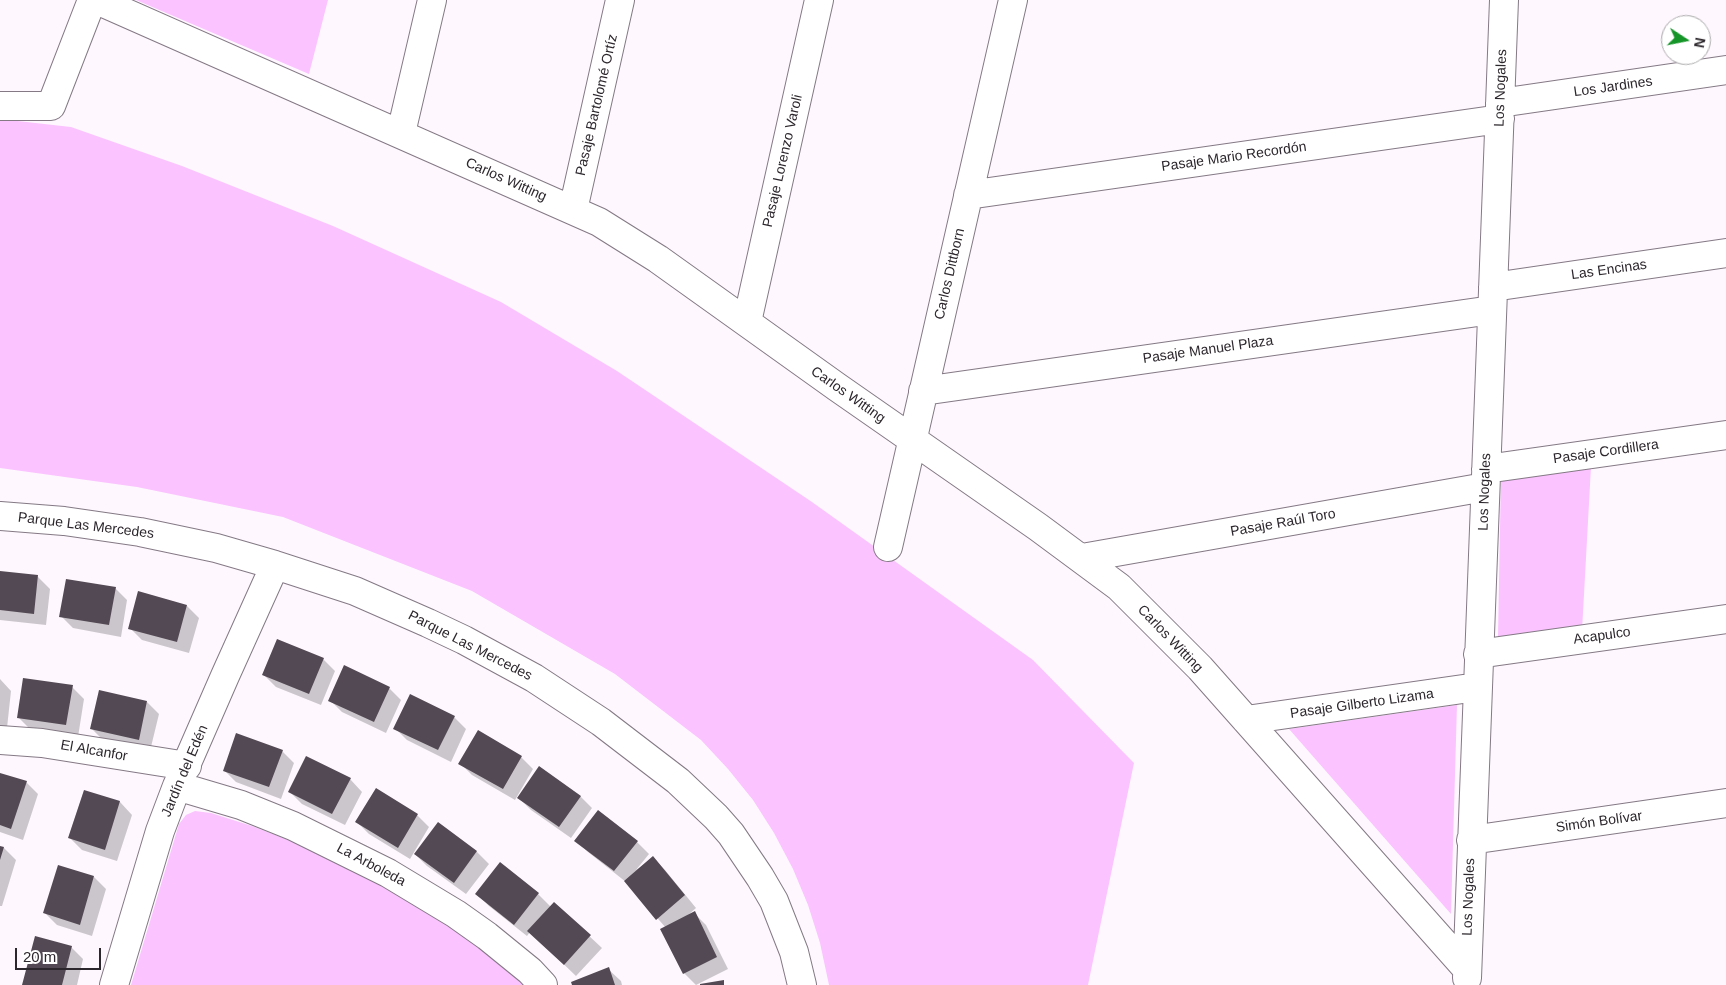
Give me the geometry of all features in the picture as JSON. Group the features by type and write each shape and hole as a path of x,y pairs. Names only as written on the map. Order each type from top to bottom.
{"street":[{"path":"0,106 51,106 92,0"},
{"name":"Carlos Witting","path":"101,0 108,5 574,210 624,236 1082,558 1119,587 1200,668 1466,977"},
{"path":"401,133 432,0"},
{"name":"Pasaje Bartolomé Ortíz","path":"574,210 620,0"},
{"name":"Pasaje Lorenzo Varoli","path":"747,322 819,0"},
{"name":"Carlos Dittborn","path":"888,547 1013,0"},
{"name":"Los Nogales","path":"1466,977 1504,0"},
{"name":"Los Jardines","path":"1500,111 1726,70"},
{"name":"Pasaje Mario Recordón","path":"968,195 1500,111"},
{"name":"Las Encinas","path":"1492,298 1726,253"},
{"name":"Pasaje Manuel Plaza","path":"923,391 1492,298"},
{"name":"Pasaje Cordillera","path":"1486,478 1726,435"},
{"name":"Pasaje Raúl Toro","path":"1082,558 1486,478"},
{"name":"Parque Las Mercedes","path":"0,516 64,521 140,532 216,548 275,565 355,591 464,640 568,699 629,742 678,781 731,834 774,901 794,952 802,985"},
{"name":"Jardín del Edén","path":"114,985 160,831 225,676 275,565"},
{"name":"Acapulco","path":"1478,654 1726,618"},
{"name":"Pasaje Gilberto Lizama","path":"1246,720 1478,687"},
{"name":"El Alcanfor","path":"0,740 42,743 182,776"},
{"name":"La Arboleda","path":"182,776 388,873 456,914 530,971 543,985"},
{"name":"Simón Bolívar","path":"1471,840 1726,803"}],"shaded area":[{"path":"136,0 328,0 309,74"},
{"path":"0,119 71,127 182,166 333,226 501,302 617,371 812,502 1033,660 1134,763 1088,985 829,985 820,943 808,905 793,869 774,833 753,800 701,740 615,674 472,591 283,517 137,487 0,468"},
{"path":"1591,467 1582,631 1498,637 1501,474"},
{"path":"1457,705 1451,914 1289,729"},
{"path":"195,811 211,813 252,826 299,844 387,887 494,953 529,985 131,985 179,824 186,815"}],"building":[{"path":"0,571 38,575 34,614 0,610"},
{"path":"66,579 116,587 109,625 59,617"},
{"path":"138,591 187,605 177,642 128,629"},
{"path":"277,639 324,658 309,694 262,675"},
{"path":"344,665 390,687 374,722 328,701"},
{"path":"23,678 73,685 66,725 17,718"},
{"path":"99,690 147,701 139,740 90,729"},
{"path":"410,694 455,716 438,750 393,729"},
{"path":"478,730 522,756 503,789 458,764"},
{"path":"236,733 283,750 269,787 223,771"},
{"path":"306,756 351,778 332,814 288,792"},
{"path":"539,766 581,796 559,827 517,798"},
{"path":"0,773 27,781 11,829 0,825"},
{"path":"376,788 418,814 398,848 355,822"},
{"path":"84,790 120,801 105,850 68,838"},
{"path":"598,810 638,841 614,871 574,841"},
{"path":"438,822 477,851 454,883 414,854"},
{"path":"0,846 4,847 0,860"},
{"path":"653,856 685,895 656,920 624,881"},
{"path":"500,862 539,893 514,925 475,894"},
{"path":"58,865 94,876 80,925 43,913"},
{"path":"554,902 591,935 564,965 527,931"},
{"path":"695,911 717,957 683,974 660,929"},
{"path":"35,936 72,946 62,985 22,985"},
{"path":"609,967 615,985 572,985 571,982"},
{"path":"724,980 724,985 700,985 700,984"}]}
